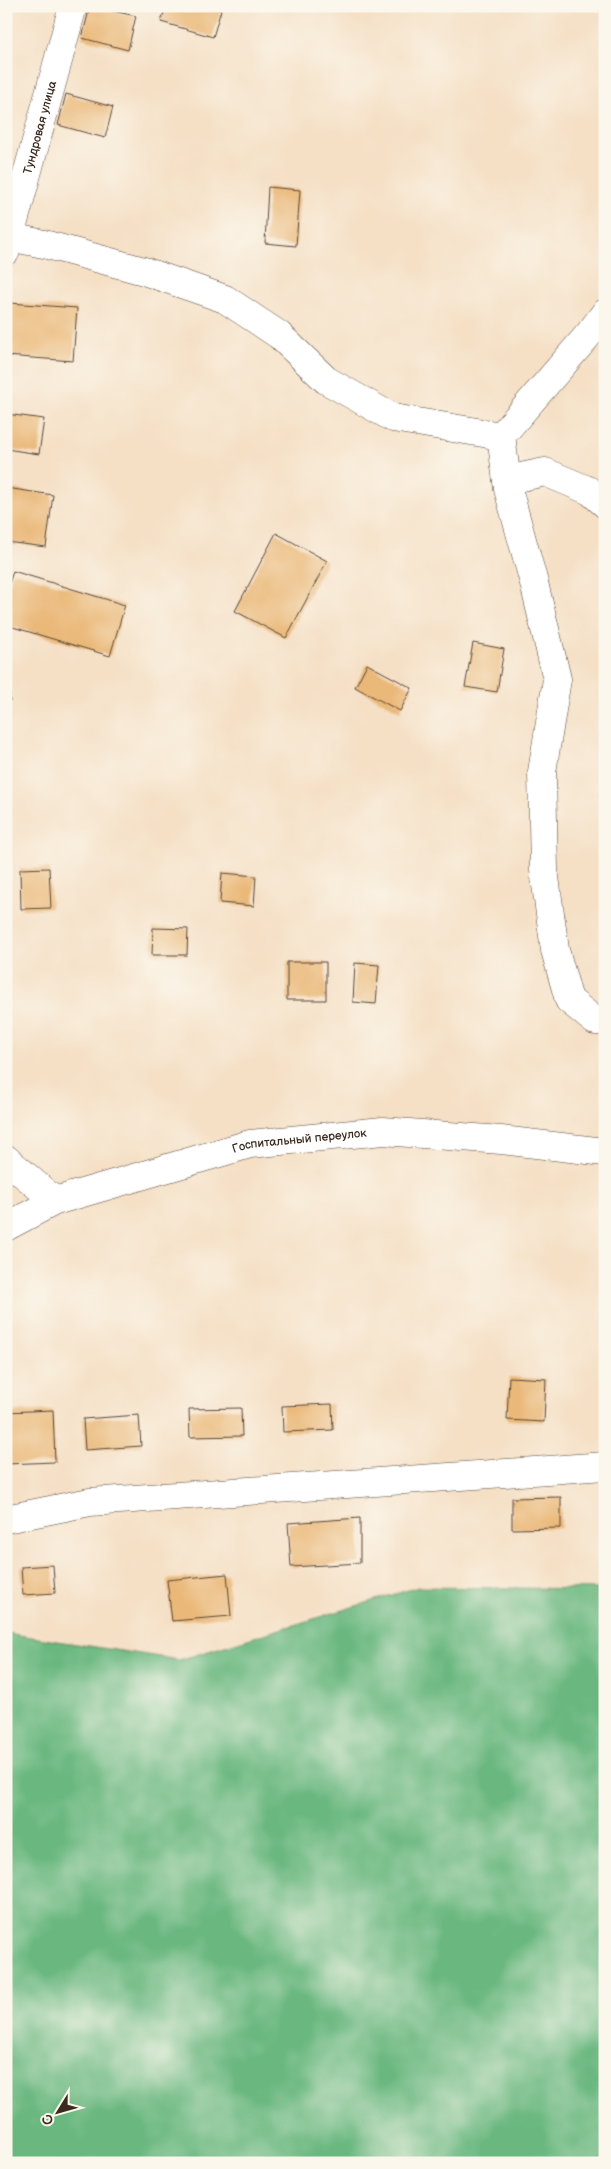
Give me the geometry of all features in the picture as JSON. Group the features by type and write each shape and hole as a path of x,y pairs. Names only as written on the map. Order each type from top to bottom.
{"street":[{"name":"Тундровая улица","path":"8,244 73,6"},
{"path":"8,244 44,244 144,271 225,298 279,335 326,380 393,418 501,436"},
{"path":"605,312 589,334 501,436 506,480 534,583 557,679 542,772 544,870 555,950 569,1000 595,1021 605,1021"},
{"path":"506,480 546,472 590,491 605,504"},
{"name":"Госпитальный переулок","path":"6,1227 55,1201 250,1144 383,1131 502,1140 605,1152"},
{"path":"6,1159 55,1201"},
{"path":"6,1519 90,1502 605,1466"}],"green space":[{"path":"418,1587 605,1589 605,2163 6,2163 6,1633 179,1660"}],"building":[{"path":"90,6 136,16 128,50 82,38"},
{"path":"166,6 208,6 221,10 213,37 161,22"},
{"path":"66,94 113,107 105,138 58,125"},
{"path":"268,187 300,190 296,246 265,243"},
{"path":"10,303 77,308 73,361 6,356"},
{"path":"6,414 44,419 39,454 6,449"},
{"path":"6,488 53,495 46,547 6,542"},
{"path":"276,533 327,561 286,638 235,611"},
{"path":"13,571 125,605 110,656 6,625 6,593"},
{"path":"473,643 504,649 497,692 465,687"},
{"path":"367,664 412,688 400,711 355,687"},
{"path":"6,680 10,680 10,701 6,701"},
{"path":"49,868 51,908 21,909 20,869"},
{"path":"222,873 256,876 254,906 220,903"},
{"path":"153,928 188,929 187,955 152,955"},
{"path":"287,962 326,962 326,1000 287,1000"},
{"path":"355,963 379,965 376,1004 353,1002"},
{"path":"509,1377 546,1379 544,1422 507,1420"},
{"path":"332,1404 333,1430 283,1432 282,1406"},
{"path":"241,1408 242,1436 190,1437 189,1409"},
{"path":"53,1410 55,1462 6,1464 6,1412"},
{"path":"139,1415 141,1446 85,1450 83,1419"},
{"path":"561,1497 561,1528 512,1529 512,1498"},
{"path":"360,1518 360,1563 291,1567 288,1523"},
{"path":"53,1565 55,1593 23,1595 21,1567"},
{"path":"227,1574 231,1616 172,1621 167,1580"}]}
